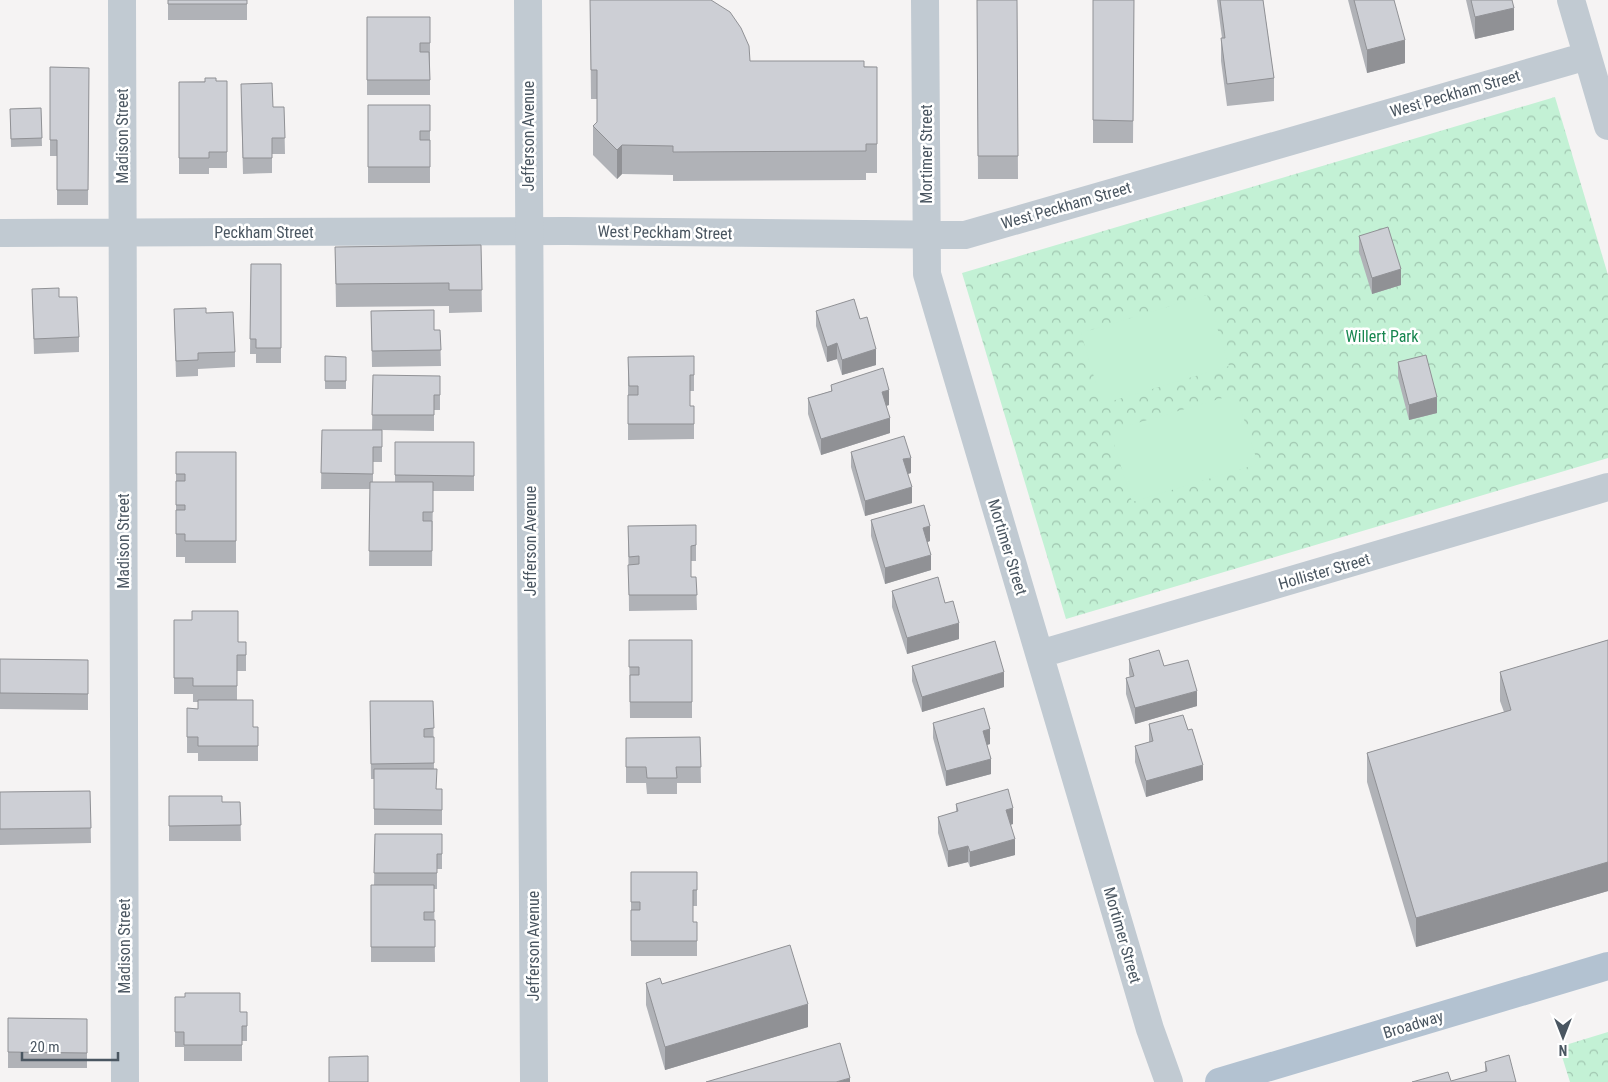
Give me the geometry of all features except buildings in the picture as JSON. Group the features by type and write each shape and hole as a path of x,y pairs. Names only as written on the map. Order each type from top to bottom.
{"main road":[{"name":"Broadway","path":"1219,1082 1608,966"}],"street":[{"name":"Madison Street","path":"122,0 125,1082"},
{"name":"Jefferson Avenue","path":"528,0 534,1082"},
{"name":"Mortimer Street","path":"925,0 927,274 1148,1020 1169,1082"},
{"path":"1571,0 1608,126"},
{"name":"West Peckham Street","path":"528,231 965,235 1588,56"},
{"name":"Peckham Street","path":"0,233 528,231"},
{"name":"Hollister Street","path":"1040,654 1608,487"}],"green space":[{"name":"Willert Park","path":"1555,97 1608,275 1608,458 1066,619 962,273"},
{"path":"1207,295 1229,366 1102,404 1081,333"},
{"path":"1236,394 1258,464 1132,502 1110,431"},
{"path":"1608,1032 1608,1082 1570,1082 1559,1047"}]}
